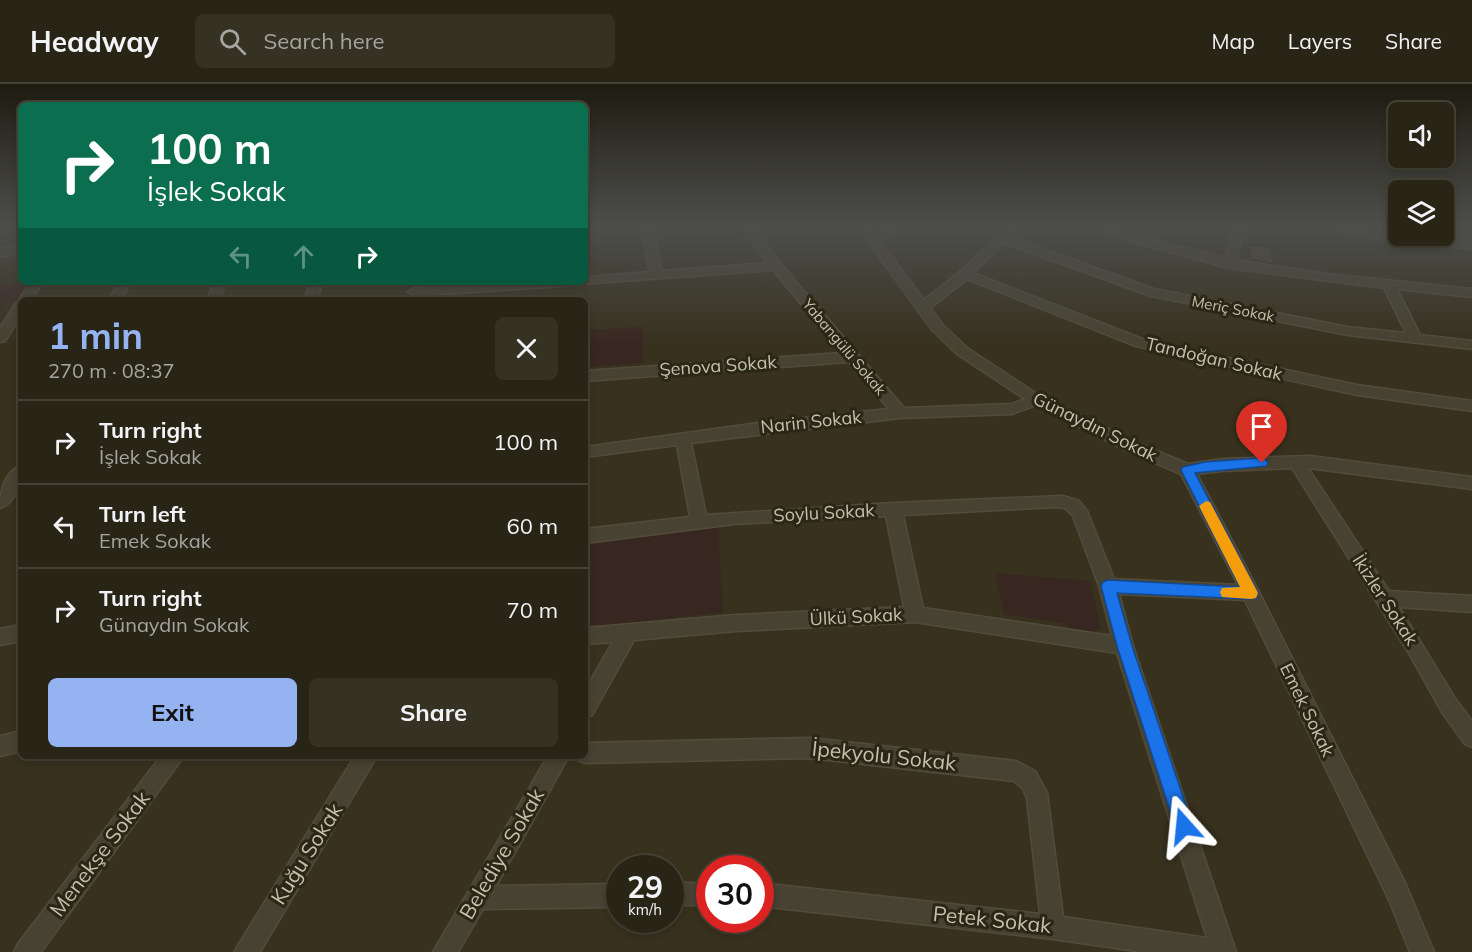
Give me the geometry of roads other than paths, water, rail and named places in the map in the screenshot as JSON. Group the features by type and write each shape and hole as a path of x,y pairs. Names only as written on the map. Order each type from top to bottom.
{"street":[{"path":"655,265 657,276"},
{"name":"Günaydın Sokak","path":"893,265 937,327 951,342 1035,399 1130,446 1187,470"},
{"path":"924,307 975,265"},
{"name":"Meriç Sokak","path":"1076,265 1151,292 1348,331 1472,345"},
{"path":"1232,265 1278,273 1472,293"},
{"path":"588,280 776,266"},
{"name":"Yabangülü Sokak","path":"776,266 900,414"},
{"name":"Tandoğan Sokak","path":"965,274 1141,343 1339,387 1472,405"},
{"path":"1388,284 1415,338"},
{"path":"414,291 513,285"},
{"path":"1,337 18,311"},
{"path":"1,337 18,333"},
{"name":"Şenova Sokak","path":"588,376 852,357"},
{"name":"Narin Sokak","path":"588,452 740,429 900,414 1012,409 1026,405 1035,399"},
{"path":"683,438 699,521"},
{"name":"İkizler Sokak","path":"1296,462 1417,649 1449,706 1472,737"},
{"path":"1187,470 1222,465 1324,463 1472,483"},
{"name":"Emek Sokak","path":"1187,470 1251,593 1398,893 1422,952"},
{"path":"0,502 18,476"},
{"name":"Soylu Sokak","path":"588,536 699,521 1065,501 1074,506 1081,515 1108,586"},
{"path":"892,509 915,614"},
{"path":"1224,952 1124,646 1108,586 1251,593"},
{"path":"1383,598 1472,604"},
{"name":"Ülkü Sokak","path":"588,636 629,631 915,614 1124,646"},
{"path":"588,704 629,631"},
{"path":"0,636 18,633"},
{"name":"İpekyolu Sokak","path":"588,753 810,748 1016,771 1028,778 1036,790 1053,927"},
{"name":"Menekşe Sokak","path":"26,952 172,759"},
{"name":"Kuğu Sokak","path":"246,952 365,759"},
{"name":"Belediye Sokak","path":"445,952 557,759"},
{"path":"478,898 606,895"},
{"name":"Petek Sokak","path":"774,896 1053,927 1224,952"}]}
